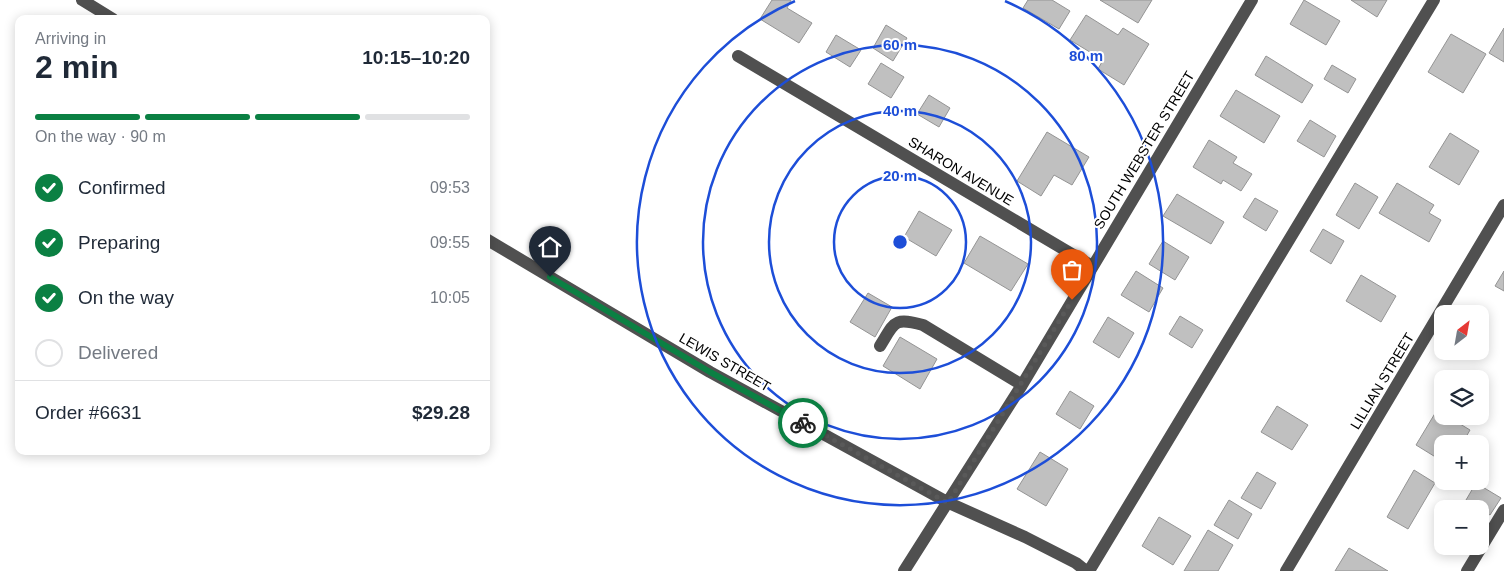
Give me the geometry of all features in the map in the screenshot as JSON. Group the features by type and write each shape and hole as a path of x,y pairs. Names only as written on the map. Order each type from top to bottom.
{"street":[{"path":"82,0 106,15"},
{"name":"SOUTH WEBSTER STREET","path":"904,571 1022,385 1252,0"},
{"path":"1089,571 1434,0"},
{"name":"SHARON AVENUE","path":"738,56 1092,266"},
{"name":"LILLIAN STREET","path":"1286,571 1504,206"},
{"name":"LEWIS STREET","path":"490,241 710,372 948,503 1025,537 1077,568"},
{"path":"880,346 894,324 904,320 923,325 1022,385"},
{"path":"1467,571 1504,510"}],"building":[{"path":"772,0 791,0 787,8 812,23 799,43 760,19"},
{"path":"1028,0 1052,0 1070,11 1059,29 1023,8"},
{"path":"1100,0 1152,0 1138,23"},
{"path":"1304,0 1340,21 1326,45 1290,24"},
{"path":"1351,0 1387,0 1377,17"},
{"path":"1086,15 1118,35 1123,28 1149,44 1124,85 1098,69 1103,60 1070,40"},
{"path":"886,25 907,38 893,61 873,48"},
{"path":"1504,28 1504,62 1489,53"},
{"path":"1451,34 1486,54 1463,93 1428,72"},
{"path":"836,35 861,50 850,67 826,52"},
{"path":"1266,56 1313,85 1302,103 1255,75"},
{"path":"881,63 904,77 891,98 868,84"},
{"path":"1332,65 1356,79 1348,93 1324,79"},
{"path":"1236,90 1280,116 1264,143 1220,116"},
{"path":"929,95 950,108 939,127 917,114"},
{"path":"1310,120 1336,136 1324,157 1297,141"},
{"path":"1047,132 1089,157 1072,185 1054,175 1041,196 1017,181"},
{"path":"1450,133 1479,151 1459,185 1429,167"},
{"path":"1209,140 1237,157 1233,163 1252,174 1241,191 1223,180 1221,184 1193,167"},
{"path":"1355,183 1378,197 1359,229 1336,215"},
{"path":"1397,183 1434,205 1429,213 1441,220 1429,242 1379,213"},
{"path":"1177,194 1224,222 1211,244 1163,216"},
{"path":"1255,198 1278,211 1266,231 1243,217"},
{"path":"919,211 952,230 936,256 904,237"},
{"path":"1323,229 1344,241 1331,264 1310,251"},
{"path":"980,236 1028,264 1011,291 964,263"},
{"path":"1163,241 1189,257 1175,280 1149,264"},
{"path":"1136,271 1163,288 1149,312 1121,295"},
{"path":"1504,271 1504,291 1495,286"},
{"path":"1361,275 1396,296 1381,322 1346,301"},
{"path":"868,293 892,307 875,337 850,322"},
{"path":"1180,316 1203,330 1192,348 1169,334"},
{"path":"1108,317 1134,333 1119,358 1093,342"},
{"path":"900,337 937,359 920,389 883,366"},
{"path":"1070,391 1094,406 1080,429 1056,414"},
{"path":"1277,406 1308,425 1292,450 1261,432"},
{"path":"1434,415 1434,425 1462,425 1470,430 1467,435 1434,435 1434,456 1416,445"},
{"path":"1040,452 1068,469 1046,506 1017,489"},
{"path":"1414,470 1434,482 1408,529 1387,517"},
{"path":"1257,472 1276,483 1261,509 1241,498"},
{"path":"1472,490 1488,490 1501,498 1490,515 1489,500 1466,500"},
{"path":"1229,500 1252,514 1238,539 1214,525"},
{"path":"1159,517 1191,536 1173,565 1142,546"},
{"path":"1208,530 1233,545 1218,571 1184,571"},
{"path":"1349,548 1388,571 1335,571"}],"way so far":[{"path":"803,423 948,503 1022,385 1072,300"}],"route":[{"path":"550,277 710,372 803,423"}]}
